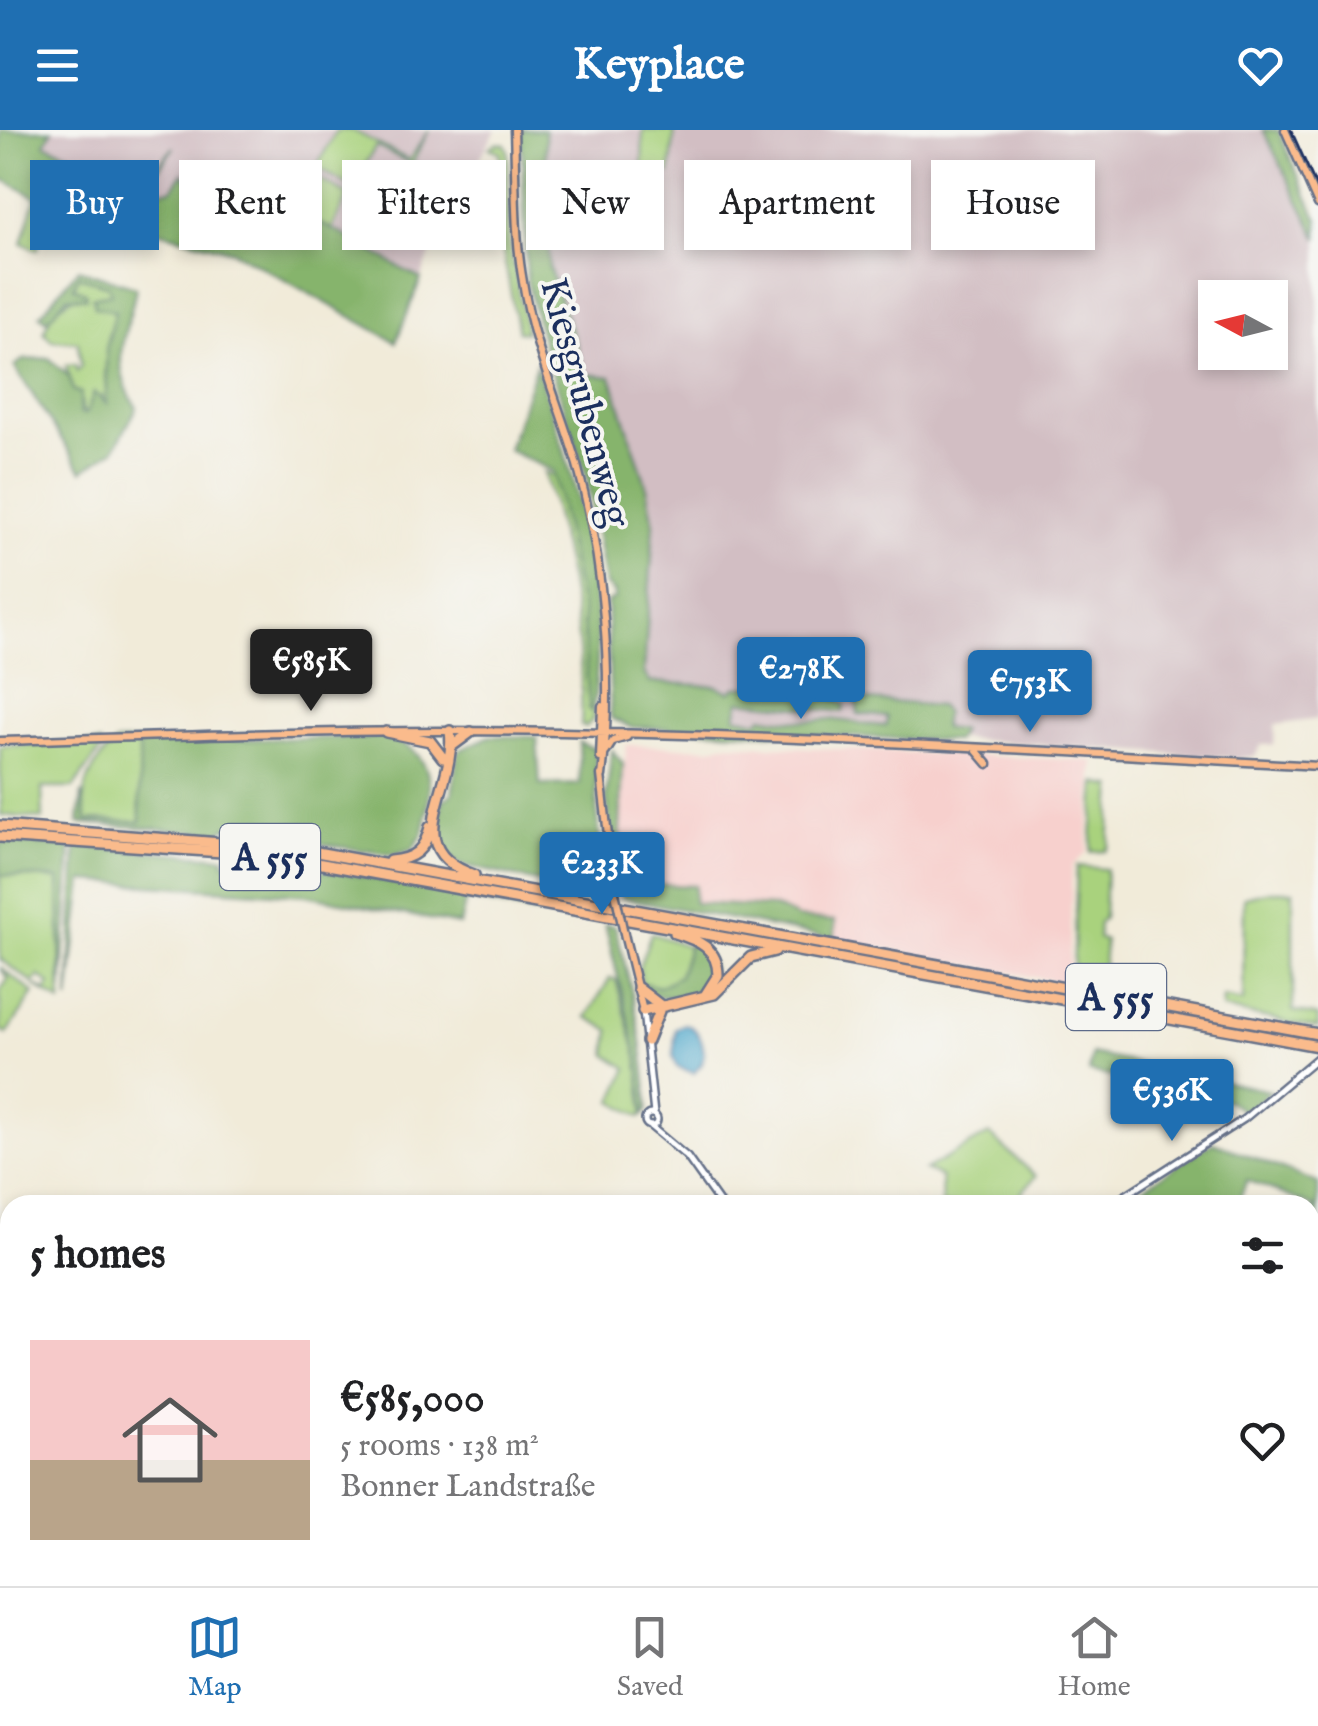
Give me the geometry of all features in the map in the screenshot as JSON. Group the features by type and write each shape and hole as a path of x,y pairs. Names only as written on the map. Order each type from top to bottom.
{"highway":[{"path":"450,731 434,829 438,855 459,870 515,887"},
{"path":"386,732 430,741 446,756"},
{"path":"372,861 404,860 421,850 430,830 446,756 458,739 472,732"},
{"name":"A 555","path":"0,826 253,843 372,861 1318,1034"},
{"name":"A 555","path":"0,837 269,857 1318,1046"},
{"path":"634,921 690,938 714,955 718,970 715,984 692,1001"},
{"path":"643,1011 714,994 760,953 802,951"},
{"path":"638,988 660,1008"},
{"path":"647,1041 660,1008"}],"main road":[{"name":"Kiesgrubenweg","path":"514,130 522,282 590,522 600,584 602,776"},
{"path":"1286,130 1318,204"},
{"path":"588,734 603,718 633,735"},
{"path":"0,741 450,731 633,735 1318,766"},
{"path":"574,734 600,748"},
{"name":"Kiesgrubenweg","path":"603,734 600,748 614,888 643,1011"},
{"path":"604,757 613,742 633,735"},
{"path":"976,750 988,764"}],"street":[{"name":"Kiesgrubenweg","path":"643,1011 653,1125 687,1158 715,1195"},
{"path":"1126,1195 1244,1119 1318,1057"}],"shaded area":[{"path":"52,130 496,130 479,160 342,160 342,192 322,182 322,160 179,160 179,184 159,191 159,160 87,160 44,143"},
{"path":"543,130 1263,130 1318,240 1318,719 1275,725 1274,745 1261,745 1255,756 1236,758 640,717 641,682 538,266 539,250 664,250 664,160 542,160"},
{"path":"342,208 342,235 332,229"},
{"path":"369,250 432,250 421,279"},
{"path":"723,744 1094,761 1087,852 1072,866 1069,978 1060,982 835,939 835,921 798,918 774,907 694,903 694,886 629,883 620,830 626,745 710,748"}],"green space":[{"path":"0,130 52,130 45,144 85,160 30,160 30,194 0,178"},
{"path":"337,130 352,130 409,160 376,146 368,160 342,160 342,181 322,170 320,160"},
{"path":"429,130 414,160 409,160"},
{"path":"521,130 545,130 546,160 526,160 526,250 549,250 549,267 586,374 611,377 647,487 654,524 644,673 650,682 717,686 730,692 736,687 793,687 821,692 845,705 843,712 740,701 736,716 759,721 762,716 886,726 887,717 858,714 856,699 939,706 945,713 943,728 961,730 955,741 630,727 611,718 607,602 614,599 614,593 605,584 587,478 544,348 527,281"},
{"path":"643,130 675,130 670,173 664,173 664,160 642,160"},
{"path":"1263,130 1278,130 1318,220 1318,239"},
{"path":"496,143 505,144 508,151 509,242 526,332 518,331 503,250 506,250 506,160 500,160 500,152 490,148"},
{"path":"179,179 179,237 159,231 159,191 172,189"},
{"path":"322,181 342,192 342,208 332,229 322,226"},
{"path":"30,217 30,247 22,243"},
{"path":"322,224 342,234 342,250 370,250 421,279 396,342 229,250 322,250"},
{"path":"78,269 136,287 121,361 128,391 137,408 114,450 82,471 14,366 23,360 49,358 69,376 73,390 81,393 80,413 86,414 94,392 107,404 106,349 115,311 95,307 93,297 111,293 109,286 78,276 74,287 86,293 86,298 67,297 47,320 40,315"},
{"path":"78,276 109,286 111,293 93,297 115,310 105,375 110,397 106,405 102,396 83,415 80,393 73,390 66,365 75,364 77,371 81,366 78,342 51,340 44,332 53,311 79,292 74,287"},
{"path":"536,365 586,535 597,621 593,710 589,710 582,612 553,471 508,450"},
{"path":"544,472 554,476 582,612 589,709 593,710 593,719 586,727 581,726 580,661 573,597"},
{"path":"490,736 537,737 540,785 580,784 579,742 596,749 597,819 608,892 604,897 596,895 593,874 589,888 582,892 458,864 445,850 439,835 439,819 443,800 452,794 458,751"},
{"path":"385,737 415,752 428,774 429,802 423,834 412,850 393,855 290,839 271,824 230,826 217,833 79,823 82,793 87,820 140,822 139,741"},
{"path":"139,741 140,822 87,820 85,789 94,768 116,742"},
{"path":"100,743 102,748 73,788 42,788 43,819 1,815 0,746"},
{"path":"612,750 623,764 620,830 629,883 695,886 694,903 774,907 798,918 835,921 835,939 622,898 606,798"},
{"path":"1096,783 1113,787 1109,845 1106,851 1091,852"},
{"path":"0,842 71,846 62,992 59,879 0,875"},
{"path":"76,846 224,857 224,862 236,863 239,858 282,863 286,868 340,872 575,917 572,920 466,899 460,925 306,895 83,881 69,1000"},
{"path":"1077,866 1106,869 1104,918 1099,923 1098,938 1105,941 1102,984 1073,979"},
{"path":"0,875 59,879 61,1003 34,985 46,991 50,984 39,976 33,983 0,959"},
{"path":"1293,891 1293,1011 1318,1016 1318,1028 1222,1009 1223,998 1243,1002 1244,897"},
{"path":"605,924 615,926 632,994 646,1086 648,1109 644,1114 638,1060"},
{"path":"651,933 688,946 679,976 659,987 642,983 639,967"},
{"path":"690,943 709,958 710,983 681,996 649,995 642,983 659,987 679,976"},
{"path":"0,967 34,993 7,1034 0,1029 0,991 8,979"},
{"path":"610,978 616,980 638,1060 644,1114 640,1117 613,1101 628,1068 607,1055 610,1030 587,1017"},
{"path":"1092,1054 1270,1091 1245,1113 1229,1101 1089,1072"},
{"path":"989,1134 1036,1176 1020,1195 942,1195 941,1177 925,1170"},
{"path":"1213,1142 1318,1183 1318,1195 1285,1195 1247,1180 1241,1195 1132,1195"}],"water":[{"path":"685,1024 699,1035 703,1046 702,1064 694,1073 677,1067 673,1056 676,1028"}],"tram line":[{"path":"1291,130 1318,190"}]}
